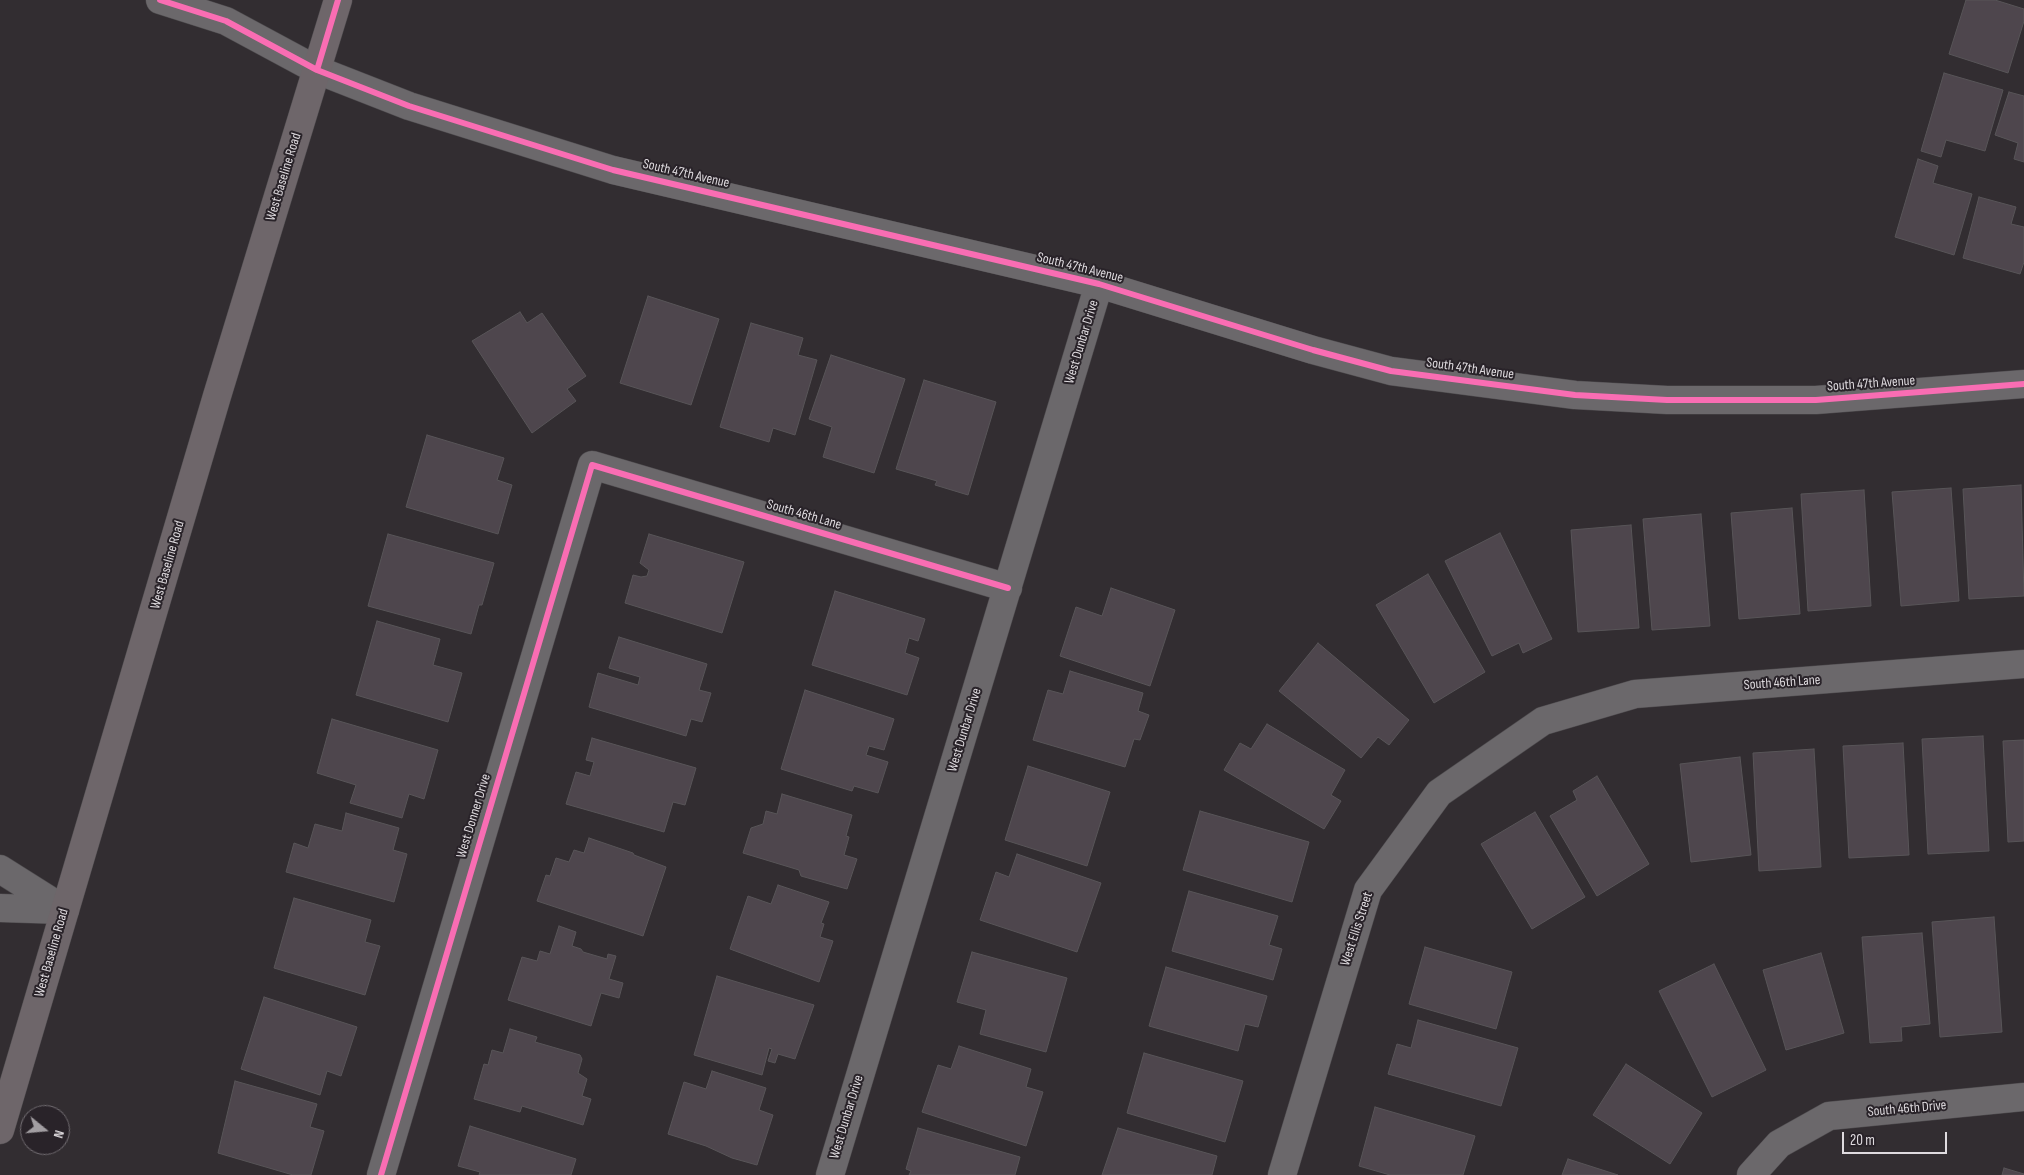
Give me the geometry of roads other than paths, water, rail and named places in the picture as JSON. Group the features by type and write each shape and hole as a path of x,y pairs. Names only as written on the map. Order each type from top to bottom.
{"main road":[{"name":"West Baseline Road","path":"0,1130 217,396 338,0"}],"street":[{"name":"South 47th Avenue","path":"160,0 226,21 317,70 410,106 613,170 1099,284 1314,350 1391,370 1565,394 1667,400 1816,400 2024,384"},
{"name":"West Dunbar Drive","path":"830,1175 1099,284"},
{"name":"South 46th Lane","path":"592,465 1008,588"},
{"name":"West Donner Drive","path":"381,1175 592,465"},
{"name":"South 46th Lane","path":"1543,721 1635,694 2024,664"},
{"name":"West Ellis Street","path":"1282,1175 1368,890 1438,793 1543,721"},
{"path":"0,869 65,910"},
{"path":"0,908 65,910"},
{"name":"South 46th Drive","path":"1751,1175 1780,1144 1829,1116 2024,1097"}]}
